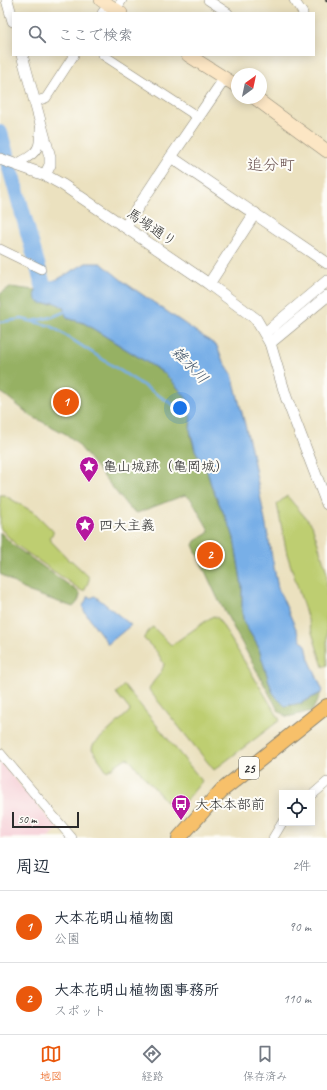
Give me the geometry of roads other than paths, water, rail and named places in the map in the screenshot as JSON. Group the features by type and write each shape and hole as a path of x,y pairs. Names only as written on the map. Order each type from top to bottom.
{"main road":[{"path":"190,56 231,82"},
{"path":"263,104 327,151"},
{"name":"25","path":"179,838 221,791 327,706"}],"street":[{"path":"8,0 12,17"},
{"path":"208,0 226,12"},
{"path":"294,0 301,12"},
{"path":"22,56 50,157 50,165 45,175"},
{"path":"34,102 46,98 73,56"},
{"path":"105,56 198,117"},
{"path":"125,227 224,78"},
{"path":"14,164 32,155 36,150 39,143 38,134 41,126"},
{"path":"171,157 327,262"},
{"name":"馬場通り","path":"0,159 45,175 63,185 209,284 256,319 268,338 286,397 326,497"},
{"path":"209,284 255,213"},
{"path":"0,249 41,269"},
{"path":"268,338 327,281"},
{"path":"268,338 327,296"},
{"path":"0,753 72,838"},
{"path":"315,792 327,782"},
{"path":"273,838 280,826"}],"water":[{"path":"86,263 101,263 124,282 217,346 221,357 232,374 251,448 278,588 301,640 306,645 309,659 323,691 321,693 301,703 285,706 272,691 258,646 244,623 242,612 242,586 234,538 212,488 207,471 195,450 190,430 191,411 188,400 164,373 84,323 70,319 66,316 63,307 54,302 45,304 36,300 35,292 40,285 58,279"},
{"path":"88,596 91,598 95,596 131,625 108,644 84,611 83,606"}],"waterway":[{"name":"雑水川","path":"0,133 43,285 49,289 64,287"},
{"path":"33,321 52,317 64,312"},
{"path":"0,322 22,319 51,326 172,404 191,414"}],"place":[{"name":"大本花明山植物園","path":"66,402"},
{"name":"亀山城跡（亀岡城）","path":"89,483"},
{"name":"四大主義","path":"85,542"},
{"name":"大本花明山植物園事務所","path":"210,555"},
{"name":"大本本部前","path":"181,821"}],"district":[{"name":"追分町","path":"271,164"}]}
